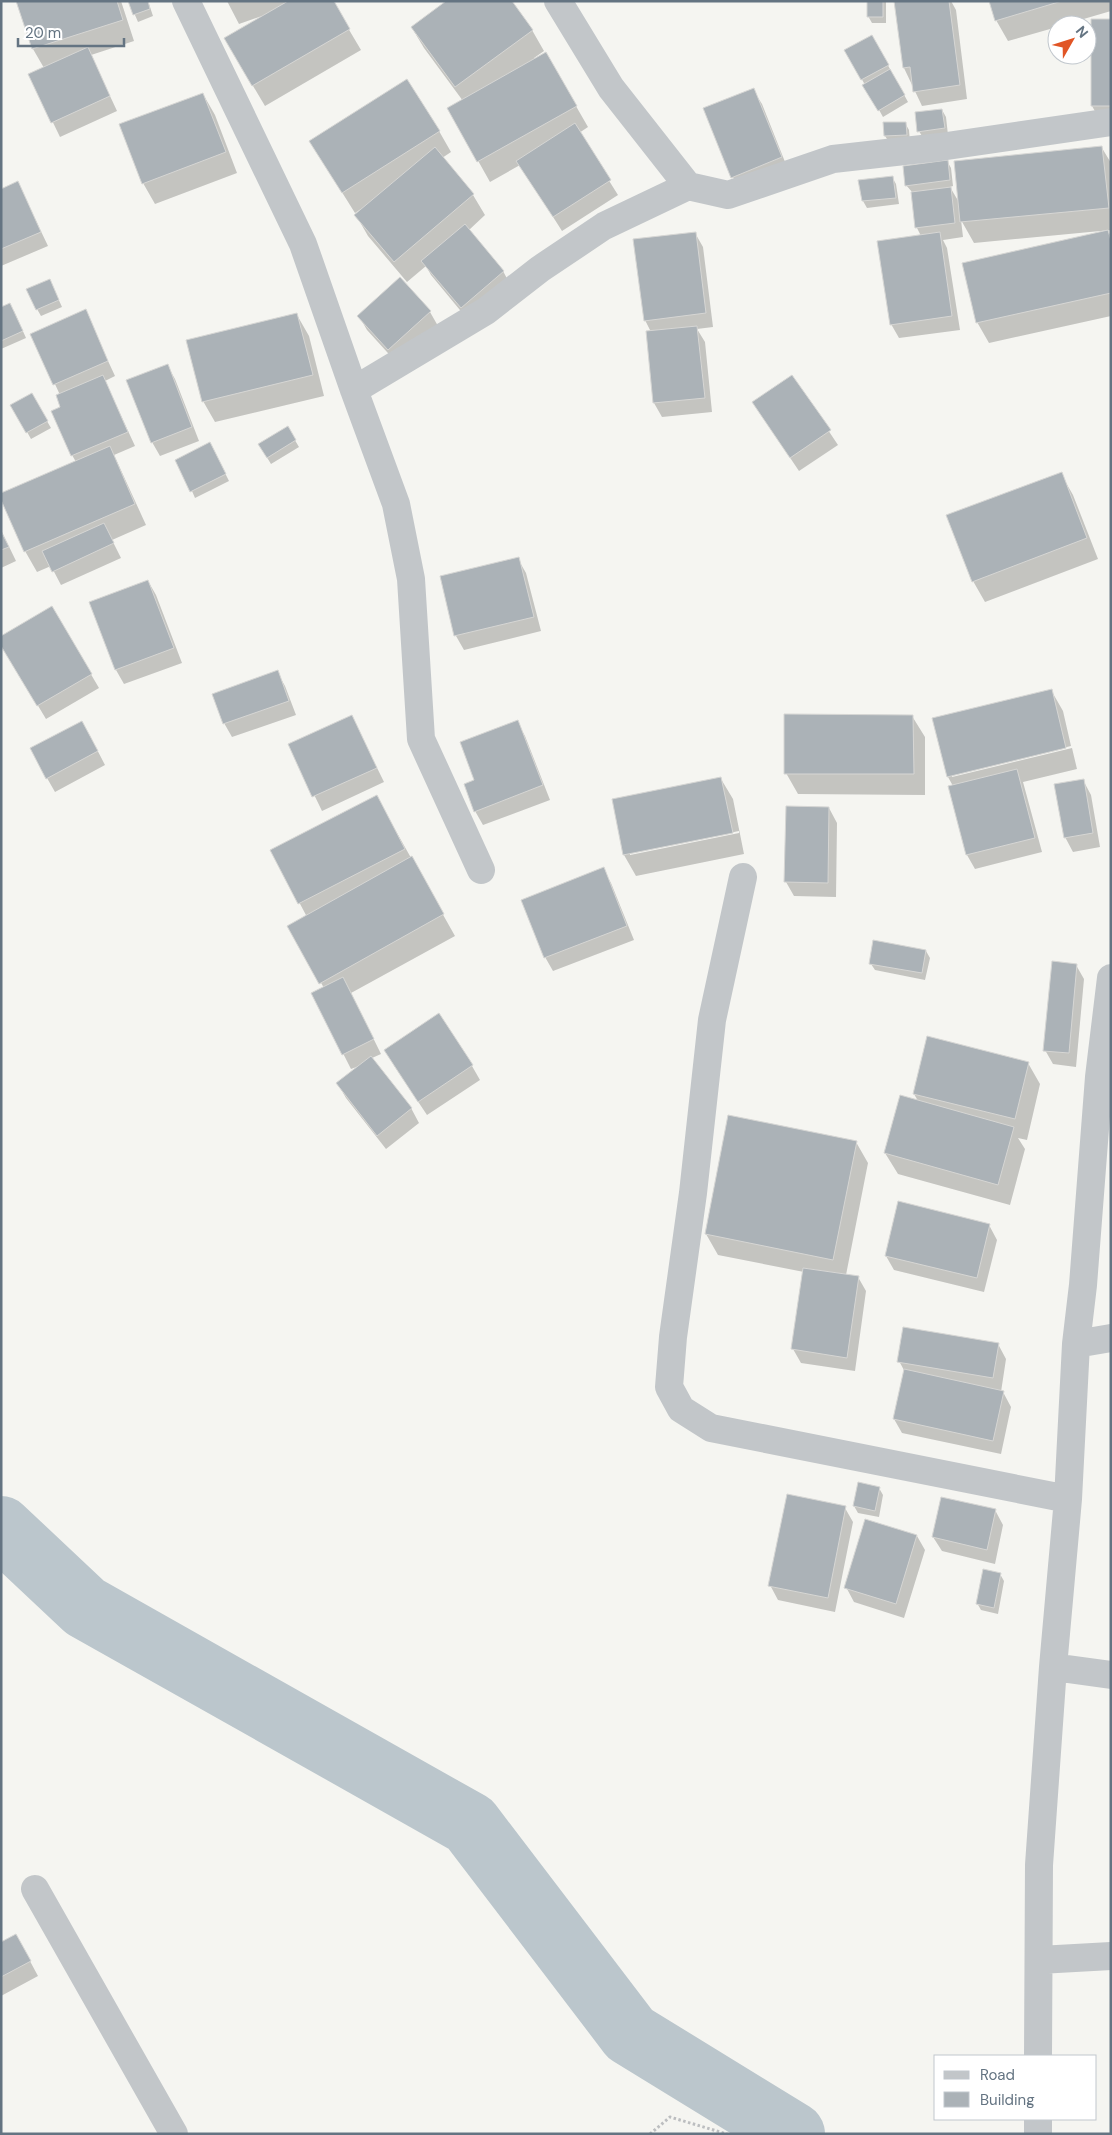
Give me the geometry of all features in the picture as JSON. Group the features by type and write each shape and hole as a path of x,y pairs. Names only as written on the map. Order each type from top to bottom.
{"street":[{"path":"186,1 303,244 398,513 411,579 421,739 481,870"},
{"path":"558,1 611,88 688,186"},
{"path":"354,390 486,311 540,270 604,226 688,186 728,195 833,160 940,147 1111,122"},
{"path":"743,877 712,1020 673,1336 669,1386 681,1410 711,1428 1068,1499"},
{"path":"1038,2055 1039,1865 1052,1667 1068,1499 1076,1344 1083,1285 1099,1077 1111,978"},
{"path":"1076,1344 1111,1338"},
{"path":"1052,1667 1111,1675"},
{"path":"35,1888 174,2134"},
{"path":"1039,1960 1111,1956"},
{"path":"1038,2120 1038,2134"}],"path":[{"path":"650,2134 670,2117 727,2134"}],"building":[{"path":"16,1 117,1 123,20 32,49"},
{"path":"128,1 148,1 150,9 133,15"},
{"path":"288,1 334,1 350,29 252,86 224,38"},
{"path":"446,1 512,1 533,30 455,87 411,27"},
{"path":"867,1 883,1 883,17 867,17"},
{"path":"894,1 949,1 960,85 913,92 910,67 903,68"},
{"path":"989,1 1062,1 995,21"},
{"path":"1097,19 1111,19 1111,106 1091,106 1091,65 1097,65"},
{"path":"872,35 889,65 861,80 844,50"},
{"path":"88,47 110,96 51,123 28,74"},
{"path":"546,52 577,106 477,162 447,108"},
{"path":"890,69 905,95 878,111 862,85"},
{"path":"407,79 440,131 342,193 309,141"},
{"path":"754,88 782,157 731,178 703,108"},
{"path":"203,93 226,152 142,184 119,124"},
{"path":"942,109 945,128 917,132 915,112"},
{"path":"883,122 906,122 907,135 884,136"},
{"path":"575,123 611,180 553,217 516,161"},
{"path":"1102,146 1109,208 960,222 954,161"},
{"path":"435,147 474,194 394,262 354,215"},
{"path":"948,160 950,180 905,186 903,166"},
{"path":"893,176 896,198 862,201 858,180"},
{"path":"18,181 41,232 1,249 1,189"},
{"path":"951,187 955,223 915,228 911,192"},
{"path":"465,224 504,271 461,308 421,261"},
{"path":"1108,230 1111,241 1111,293 976,323 962,263"},
{"path":"696,232 706,313 644,321 633,239"},
{"path":"940,232 952,316 890,325 877,241"},
{"path":"400,277 431,311 388,350 357,316"},
{"path":"50,279 59,300 36,310 26,289"},
{"path":"10,303 23,331 1,341 1,307"},
{"path":"86,309 108,361 53,385 30,334"},
{"path":"297,313 313,375 202,402 186,340"},
{"path":"697,326 705,398 653,403 646,331"},
{"path":"168,364 192,427 151,443 126,380"},
{"path":"103,375 128,432 71,456 51,411 60,407 56,395"},
{"path":"792,375 831,430 790,458 752,402"},
{"path":"32,393 48,421 26,433 10,405"},
{"path":"288,426 296,440 267,458 258,444"},
{"path":"210,442 226,474 190,492 175,460"},
{"path":"110,446 135,504 24,552 1,500 1,493"},
{"path":"1062,472 1087,538 972,582 946,515"},
{"path":"104,523 114,543 52,572 42,551"},
{"path":"1,531 9,547 1,550"},
{"path":"519,557 534,617 454,636 440,576"},
{"path":"148,580 174,648 115,670 89,602"},
{"path":"52,606 92,674 37,706 1,646 1,636"},
{"path":"278,670 289,701 223,724 212,694"},
{"path":"1052,689 1066,748 947,777 932,718"},
{"path":"784,714 913,715 914,774 784,774"},
{"path":"352,715 377,768 312,797 288,744"},
{"path":"518,720 543,785 474,812 464,784 474,780 460,742"},
{"path":"82,721 98,751 46,779 30,748"},
{"path":"1017,769 1035,838 966,855 948,786"},
{"path":"721,777 733,833 623,855 612,799"},
{"path":"1084,779 1093,833 1064,838 1054,784"},
{"path":"377,795 405,849 298,904 270,850"},
{"path":"786,806 829,807 828,883 784,882"},
{"path":"412,856 444,914 319,984 287,926"},
{"path":"604,867 627,926 544,958 521,900"},
{"path":"873,940 926,950 922,973 869,964"},
{"path":"1052,961 1077,964 1069,1053 1043,1051"},
{"path":"343,977 374,1039 342,1055 311,993"},
{"path":"439,1013 473,1065 418,1102 384,1050"},
{"path":"927,1036 1029,1062 1015,1119 913,1094"},
{"path":"371,1056 412,1108 377,1136 336,1083"},
{"path":"900,1095 1014,1127 998,1185 884,1153"},
{"path":"728,1115 857,1141 833,1260 705,1234"},
{"path":"898,1201 990,1224 977,1278 885,1256"},
{"path":"803,1268 859,1276 847,1358 791,1349"},
{"path":"903,1327 999,1343 993,1378 897,1362"},
{"path":"904,1369 1004,1391 993,1441 893,1419"},
{"path":"858,1482 880,1487 875,1511 853,1506"},
{"path":"787,1494 846,1506 828,1598 768,1586"},
{"path":"941,1497 996,1509 987,1550 932,1537"},
{"path":"865,1519 917,1535 896,1604 844,1588"},
{"path":"983,1569 1001,1573 994,1608 976,1604"},
{"path":"16,1934 31,1961 1,1977 1,1942"}],"waterway":[{"path":"1,1528 85,1607 470,1824 630,2034 793,2134"}]}
